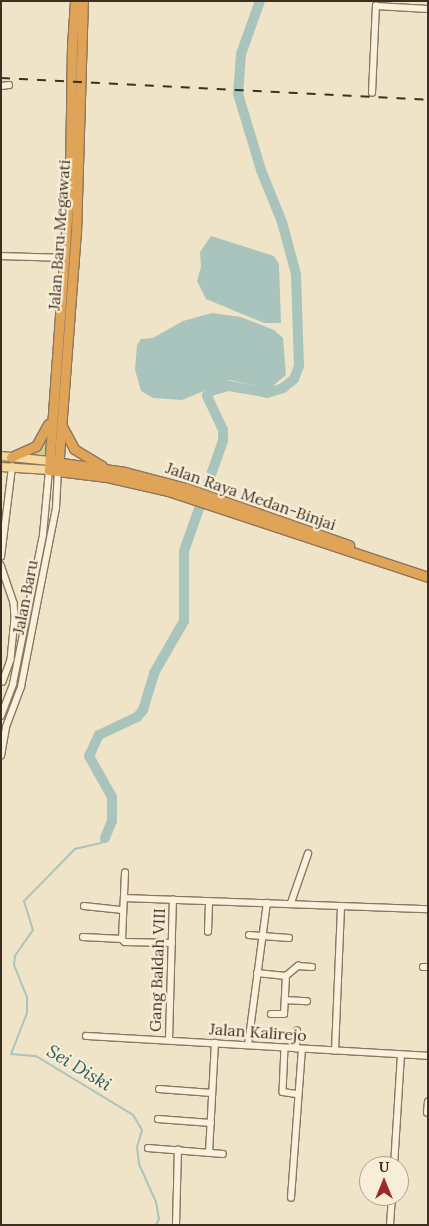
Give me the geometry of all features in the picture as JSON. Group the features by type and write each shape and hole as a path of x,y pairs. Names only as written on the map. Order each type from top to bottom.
{"highway":[{"name":"Jalan Baru Megawati","path":"68,253 75,1"},
{"name":"Jalan Baru Megawati","path":"54,466 83,1"},
{"path":"12,457 36,446 56,417"},
{"path":"56,417 74,449 109,470"},
{"name":"Jalan Raya Medan-Binjai","path":"54,466 109,470 185,492 428,571"},
{"name":"Jalan Raya Medan-Binjai","path":"54,466 185,492"},
{"name":"Jalan Raya Medan-Binjai","path":"234,508 428,577"}],"main road":[{"name":"Jalan Raya Medan-Binjai","path":"1,456 54,466"},
{"name":"Jalan Raya Medan-Binjai","path":"1,466 54,466"}],"street":[{"path":"372,93 376,6 428,9"},
{"path":"1,86 9,85"},
{"path":"1,256 68,253"},
{"name":"Jalan Baru","path":"1,716 13,684 16,651 43,535 54,466"},
{"name":"Jalan Baru","path":"1,756 6,727 21,687 56,508 54,466"},
{"path":"1,556 12,467"},
{"path":"1,567 14,603 16,651 3,682"},
{"path":"16,651 28,652"},
{"path":"291,904 308,854"},
{"path":"122,939 125,873"},
{"path":"124,898 428,910"},
{"name":"Gang Baldah VIII","path":"169,1040 173,900"},
{"path":"208,932 209,902"},
{"path":"248,1045 266,903"},
{"path":"84,906 123,910"},
{"path":"336,1051 341,907"},
{"path":"249,936 289,938"},
{"path":"84,937 122,939 125,942 172,944"},
{"path":"257,973 286,976 298,966 312,967"},
{"path":"271,1014 284,1014 286,976"},
{"path":"285,1000 307,1001"},
{"path":"291,1198 298,1094 299,1049 297,1031"},
{"name":"Jalan Kalirejo","path":"86,1036 428,1056"},
{"path":"209,1152 215,1043"},
{"path":"285,1048 283,1092 298,1094"},
{"path":"395,1156 401,1055"},
{"path":"159,1089 212,1093"},
{"path":"427,1113 428,1102"},
{"path":"158,1119 211,1123"},
{"path":"148,1148 223,1154"},
{"path":"176,1225 178,1150"},
{"path":"390,1225 391,1206"}],"green space":[{"path":"47,439 47,457 29,456 42,447"}],"water":[{"path":"211,236 274,256 279,264 281,323 264,323 206,299 197,281 201,267 200,252"},
{"path":"212,313 241,317 274,330 283,338 286,375 269,389 230,380 182,400 153,398 141,391 135,370 137,345 141,339 153,338 183,321"}],"waterway":[{"path":"105,838 112,821 112,797 89,756 99,735 137,717 143,710 154,673 184,621 184,551 223,441 223,430 207,395 211,391 229,386 267,393 283,388 294,379 299,366 296,274 282,222 261,170 238,94 241,54 260,1"},
{"name":"Sei Diski","path":"105,838 101,843 75,849 24,901 33,930 15,956 14,965 27,998 27,1013 11,1054 36,1056 133,1115 142,1130 137,1147 139,1164 156,1202 159,1219 156,1225"}],"railway":[{"path":"1,78 428,100"}]}
